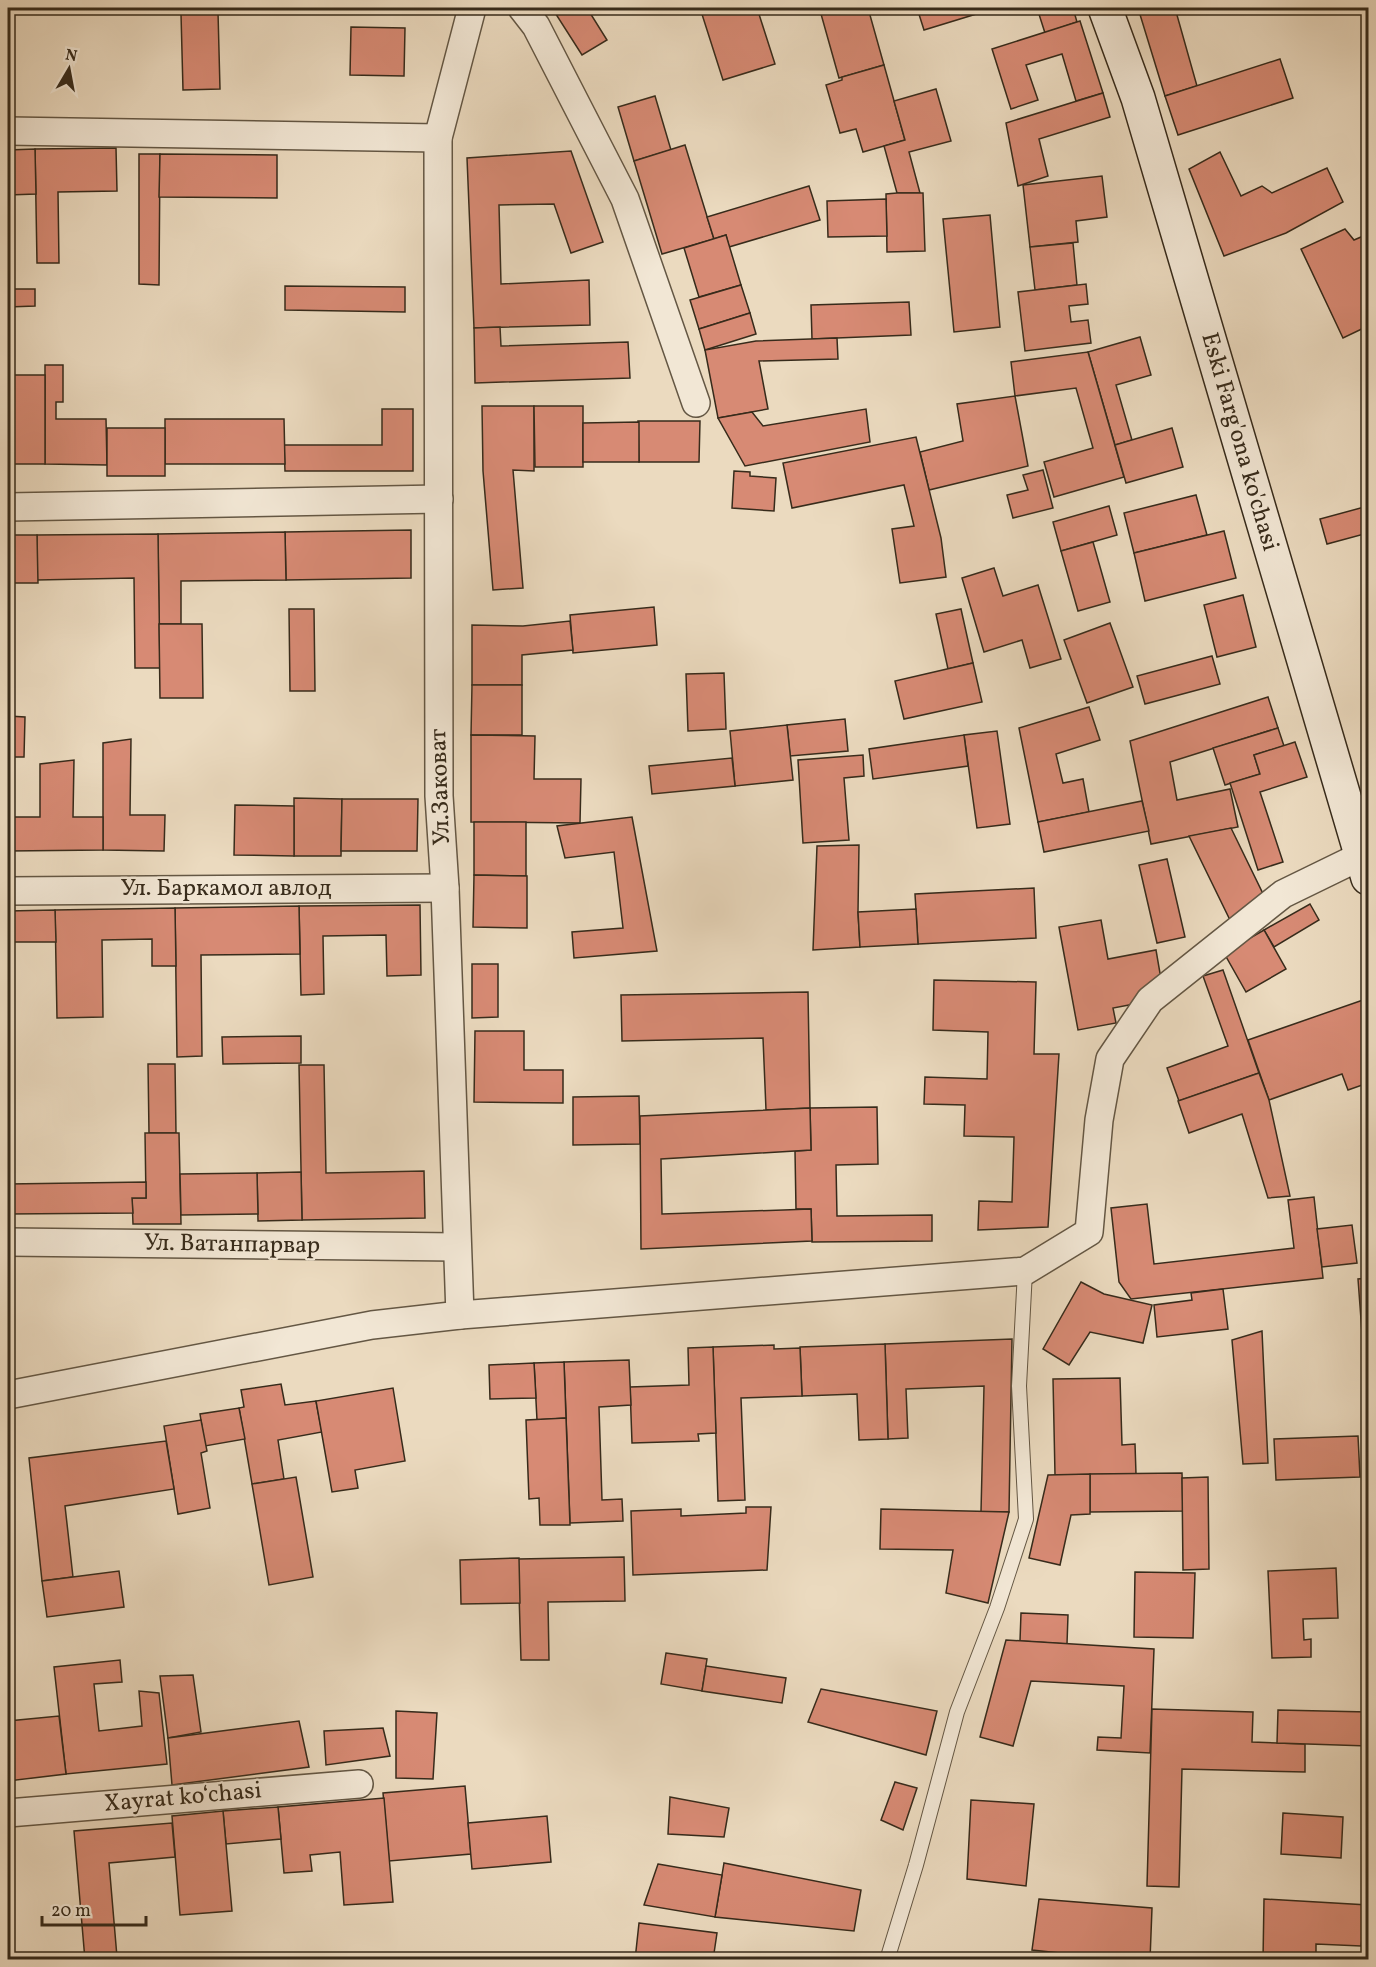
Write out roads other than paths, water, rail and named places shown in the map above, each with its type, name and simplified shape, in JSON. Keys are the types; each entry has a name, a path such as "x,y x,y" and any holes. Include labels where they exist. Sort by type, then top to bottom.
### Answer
{"main road":[{"name":"Eski Farg'ona ko'chasi","path":"1105,8 1138,98 1365,867"}],"street":[{"name":"Ул.Заковат","path":"460,1315 446,888 439,796 438,138 471,8"},
{"path":"522,8 536,26 625,199 696,403"},
{"path":"8,131 438,138"},
{"path":"8,507 439,499"},
{"path":"8,1395 372,1325 460,1315 1025,1271 1089,1232 1099,1120 1110,1059 1149,1000 1283,894 1365,867"},
{"name":"Ул. Баркамол авлод","path":"8,891 446,888"},
{"name":"Ул. Ватанпарвар","path":"8,1242 458,1247"},
{"name":"Xayrat koʻchasi","path":"8,1813 359,1784"}],"lane":[{"path":"887,1959 916,1865 957,1712 997,1608 1026,1519 1018,1386 1025,1271"}]}
